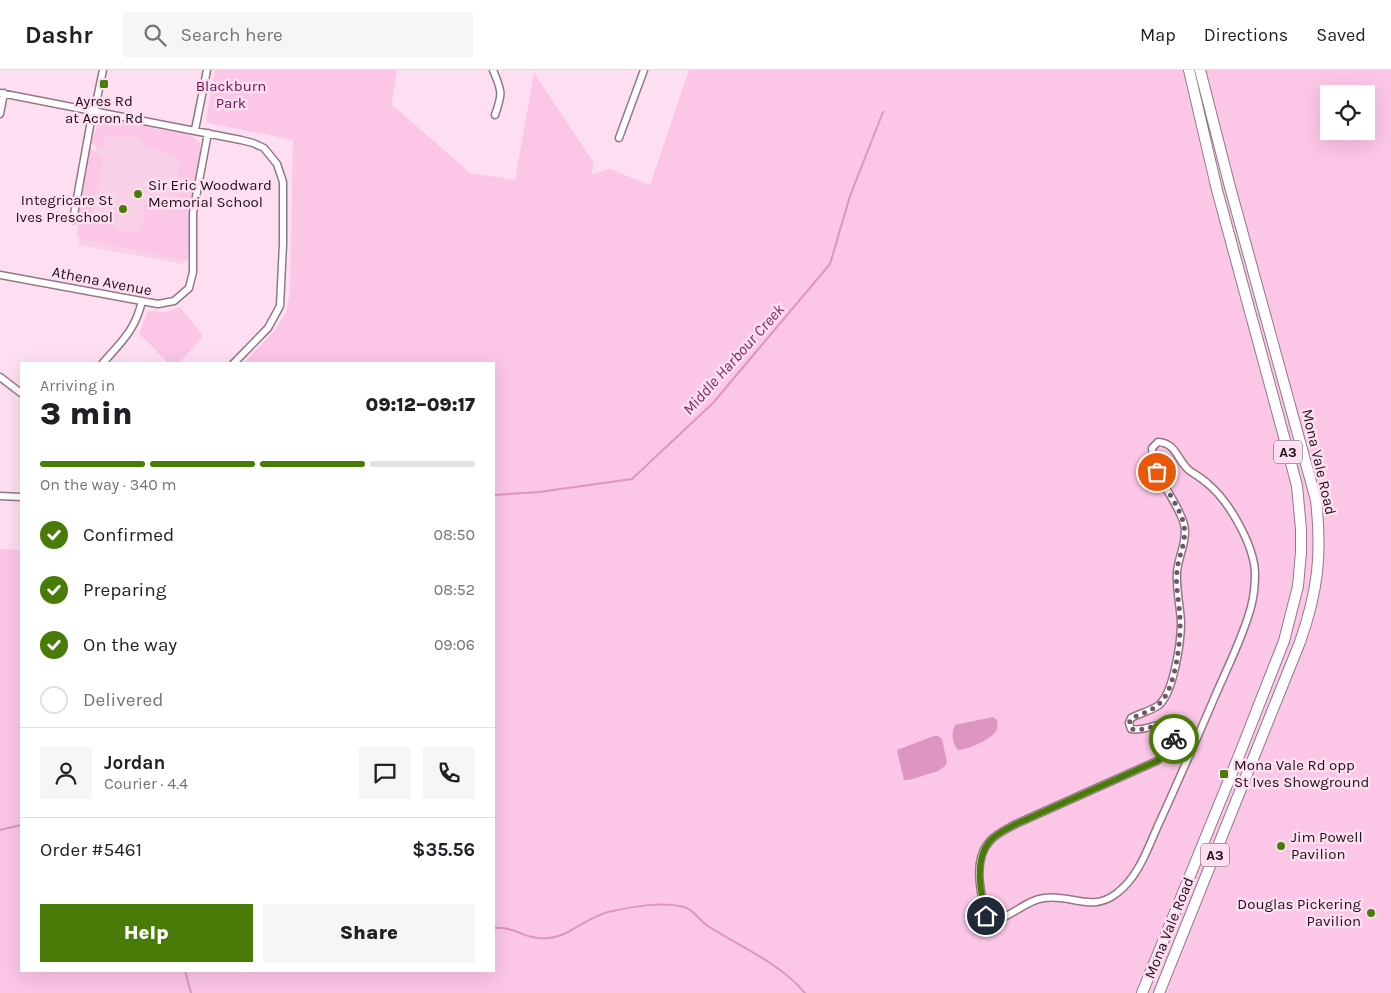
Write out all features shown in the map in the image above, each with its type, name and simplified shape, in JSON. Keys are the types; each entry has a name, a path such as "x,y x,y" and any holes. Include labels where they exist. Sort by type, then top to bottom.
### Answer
{"highway":[{"name":"Mona Vale Road","path":"1142,993 1284,640 1298,586 1301,552 1301,522 1297,486 1217,190 1189,70"},
{"name":"Mona Vale Road","path":"1159,993 1300,642 1313,599 1319,554 1316,500 1230,187 1200,70"}],"street":[{"path":"73,220 103,70"},
{"path":"196,130 207,70"},
{"path":"493,70 502,96 495,115"},
{"path":"619,138 644,70"},
{"path":"0,114 2,93 196,130 253,143 264,148 277,164 283,182 280,306 268,328 235,362"},
{"name":"Athena Avenue","path":"0,274 158,304 174,301 189,288 193,272 193,213 208,133"},
{"path":"104,362 130,333 138,317 142,301"},
{"path":"0,377 20,392"},
{"path":"1158,442 1166,442 1188,469 1210,485 1228,506 1248,545 1255,571 1253,599 1243,630 1190,755 1141,861 1127,884 1118,893 1095,903 1044,898 1032,902 1002,919 993,921 986,916 980,876 981,857 989,841 1016,824 1157,761 1173,743 1176,735 1173,727 1164,724 1136,730 1132,729 1129,723 1132,718 1159,704 1166,695 1173,675 1180,638 1177,571 1184,540 1184,526 1180,514 1160,479 1152,460 1152,448 1158,442"},
{"path":"0,496 20,497"},
{"path":"1173,743 1179,750 1190,755"}],"shaded area":[{"name":"Sir Eric Woodward Memorial School","path":"100,126 197,144 185,210 184,264 78,245"},
{"path":"993,717 997,720 997,727 991,736 974,746 958,750 953,738 955,725"},
{"path":"934,736 942,739 947,762 945,766 938,771 904,780 897,750"}],"green space":[{"name":"Blackburn Park","path":"215,70 397,70 391,104 470,173 515,180 534,73 594,163 591,175 610,169 650,185 689,70 1391,70 1391,993 0,993 0,549 20,550 20,972 495,972 495,362 245,362 276,329 286,312 290,293 293,140 209,123 206,120"},
{"path":"101,114 154,125 154,129 187,133 200,142 200,166 192,204 174,201 180,158 149,147 137,137 107,136 101,147 91,144"},
{"path":"89,148 104,157 86,239 77,237 80,194"},
{"path":"144,204 167,204 191,208 188,261 87,240 90,223 104,224 107,219 117,230 137,232 144,218"},
{"path":"180,307 203,336 180,362 167,362 139,333 149,311 166,312"}],"waterway":[{"name":"Middle Harbour Creek","path":"495,495 539,492 632,479 713,403 830,264 850,196 883,112"},
{"name":"Middle Harbour Creek","path":"0,830 20,825"},
{"path":"495,928 509,929 534,937 557,937 600,914 636,907 675,905 690,910 708,926 772,964 795,982 805,993"},
{"path":"185,972 191,993"}],"way so far":[{"path":"1157,472 1180,514 1184,526 1184,540 1177,571 1180,638 1173,675 1166,695 1159,704 1132,718 1129,723 1132,729 1136,730 1164,724 1173,727 1176,735 1174,739"}],"place":[{"name":"Ayres Rd at Acron Rd","path":"104,84"},
{"name":"Sir Eric Woodward Memorial School","path":"138,194"},
{"name":"Integricare St Ives Preschool","path":"123,209"},
{"name":"Mona Vale Rd opp St Ives Showground","path":"1224,774"},
{"name":"Jim Powell Pavilion","path":"1281,846"},
{"name":"Douglas Pickering Pavilion","path":"1371,913"}],"route":[{"path":"986,916 980,876 981,857 989,841 1016,824 1157,761 1167,751 1174,739"}]}
